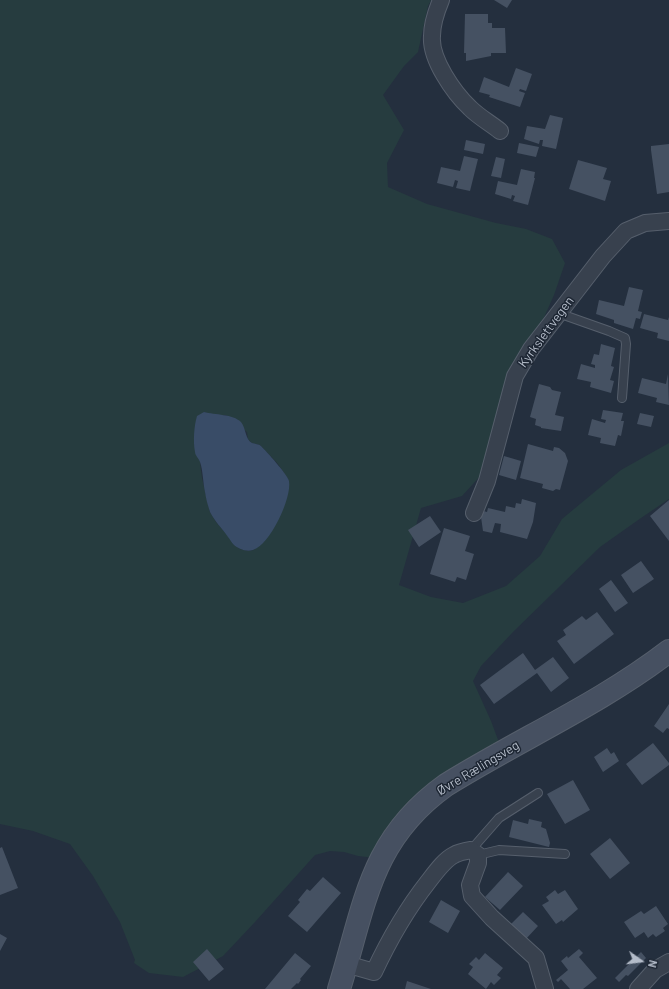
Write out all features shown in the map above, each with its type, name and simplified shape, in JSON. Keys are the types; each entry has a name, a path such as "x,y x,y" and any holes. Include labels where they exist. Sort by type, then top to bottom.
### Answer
{"main road":[{"name":"Øvre Rælingsveg","path":"339,989 364,902 375,870 386,849 408,817 434,793 446,785 603,696 639,673 669,650"}],"street":[{"path":"441,0 435,14 432,37 433,52 453,88 470,108 500,131"},
{"name":"Kyrkslettvegen","path":"474,513 487,481 515,376 531,349 603,256 626,231 645,223 669,221"},
{"path":"346,964 374,972 391,936 413,901 436,871 453,855 463,851 475,853 478,863 470,884 472,896 492,918 536,958 545,989"},
{"path":"638,989 655,970 669,962"}],"lane":[{"path":"558,313 625,338 626,344 622,398"},
{"path":"475,853 499,818 538,793"},
{"path":"475,853 499,850 565,854"}],"green space":[{"path":"0,0 431,0 428,6 418,52 404,66 383,95 404,130 387,163 388,187 427,204 496,223 526,229 552,239 565,263 554,295 521,369 483,473 462,496 421,508 399,585 431,597 463,603 506,586 540,556 562,519 621,470 669,443 669,499 600,547 513,632 481,666 473,681 491,721 504,756 472,767 375,858 330,851 315,855 223,956 183,977 149,973 134,963 135,960 120,922 93,876 70,844 33,831 0,824","holes":["204,412 214,415 226,415 247,432 248,439 252,443 260,445 278,464 288,479 270,534 254,550 248,551 240,549 233,544 210,512 200,463"]}],"water":[{"path":"204,412 238,419 244,427 250,441 261,446 288,478 289,489 287,498 278,520 266,540 253,550 250,551 240,549 235,546 210,512 201,465 195,453 194,443 197,416"}],"building":[{"path":"494,0 512,0 507,8"},
{"path":"465,14 488,14 488,23 492,23 492,28 505,28 506,53 491,53 491,56 466,61 466,53 464,53"},
{"path":"516,68 532,74 526,91 520,89 519,91 525,93 520,107 489,97 490,95 479,92 484,77 509,87"},
{"path":"550,115 563,118 556,149 542,146 543,140 540,140 539,144 524,139 527,126 545,129"},
{"path":"466,140 485,144 483,154 464,150"},
{"path":"519,143 539,147 536,157 517,153"},
{"path":"669,144 669,192 657,194 651,146"},
{"path":"464,156 478,159 470,191 456,188 458,181 455,180 453,187 437,183 441,167 460,171"},
{"path":"496,157 505,159 501,178 491,176"},
{"path":"578,160 607,168 603,179 611,181 605,201 569,189"},
{"path":"521,169 535,172 535,178 528,205 513,201 515,196 512,195 511,199 495,194 498,181 517,185"},
{"path":"629,287 643,290 638,311 642,312 640,319 636,318 633,329 614,323 614,320 596,314 599,300 624,306"},
{"path":"644,314 668,320 669,317 669,341 657,338 658,333 640,328"},
{"path":"601,344 615,348 611,366 614,367 610,380 614,381 611,393 590,387 591,382 577,379 581,364 595,368 595,365 591,364 594,354 599,355"},
{"path":"668,374 669,405 656,402 657,398 638,393 642,378 666,384"},
{"path":"539,384 561,392 555,415 564,417 561,431 541,428 535,425 536,419 530,417"},
{"path":"603,410 623,413 621,421 624,421 621,436 618,435 615,446 600,443 601,438 588,435 592,419 605,423 606,420 601,419"},
{"path":"640,413 654,416 651,427 637,424"},
{"path":"528,444 553,451 554,447 559,448 565,453 568,461 560,490 556,489 553,491 542,488 543,484 520,478"},
{"path":"504,456 521,461 516,480 499,475"},
{"path":"522,499 536,503 533,522 527,539 500,532 501,524 495,523 492,533 483,531 480,510 487,512 488,508 505,512 506,506 515,508 516,503 521,504"},
{"path":"669,500 669,541 650,516"},
{"path":"430,516 441,532 419,547 408,530"},
{"path":"444,528 470,536 465,551 474,554 466,580 457,577 455,582 430,574"},
{"path":"641,561 654,579 633,593 621,575"},
{"path":"611,580 628,603 615,612 599,589"},
{"path":"597,612 614,634 574,664 557,641 566,635 563,630 582,616 586,620"},
{"path":"523,653 535,670 553,657 569,678 551,692 537,673 494,704 480,685"},
{"path":"669,704 669,729 667,728 663,733 654,726"},
{"path":"653,743 669,765 642,785 626,764"},
{"path":"607,748 611,754 614,752 619,761 603,772 594,757"},
{"path":"573,780 590,810 565,824 547,794"},
{"path":"529,819 542,822 541,827 546,829 550,843 549,847 509,837 513,820 528,824"},
{"path":"610,838 630,863 610,879 590,854"},
{"path":"2,847 18,888 0,895 0,848"},
{"path":"508,872 523,886 500,910 485,897"},
{"path":"323,877 341,893 307,932 288,916 300,902 298,900 307,889 310,891"},
{"path":"555,890 558,894 565,890 578,909 563,922 562,920 556,924 542,905 549,901 546,897"},
{"path":"441,900 460,911 448,933 429,922"},
{"path":"656,906 668,924 663,928 665,931 656,937 653,934 648,938 644,932 635,938 624,922 641,911 644,914"},
{"path":"523,912 538,926 525,940 510,925"},
{"path":"0,934 7,938 0,951"},
{"path":"207,949 224,969 209,981 193,962"},
{"path":"579,949 583,953 579,957 597,978 583,989 570,989 561,979 558,982 556,980 568,970 561,961 567,956 568,958"},
{"path":"641,952 646,958 628,976 626,975 619,982 615,978"},
{"path":"295,953 311,966 300,979 301,980 298,984 297,983 291,989 265,989"},
{"path":"485,953 503,968 497,975 501,978 494,985 491,982 486,989 468,974 473,967 469,964 476,957 479,960"},
{"path":"407,981 431,989 405,989"}]}
